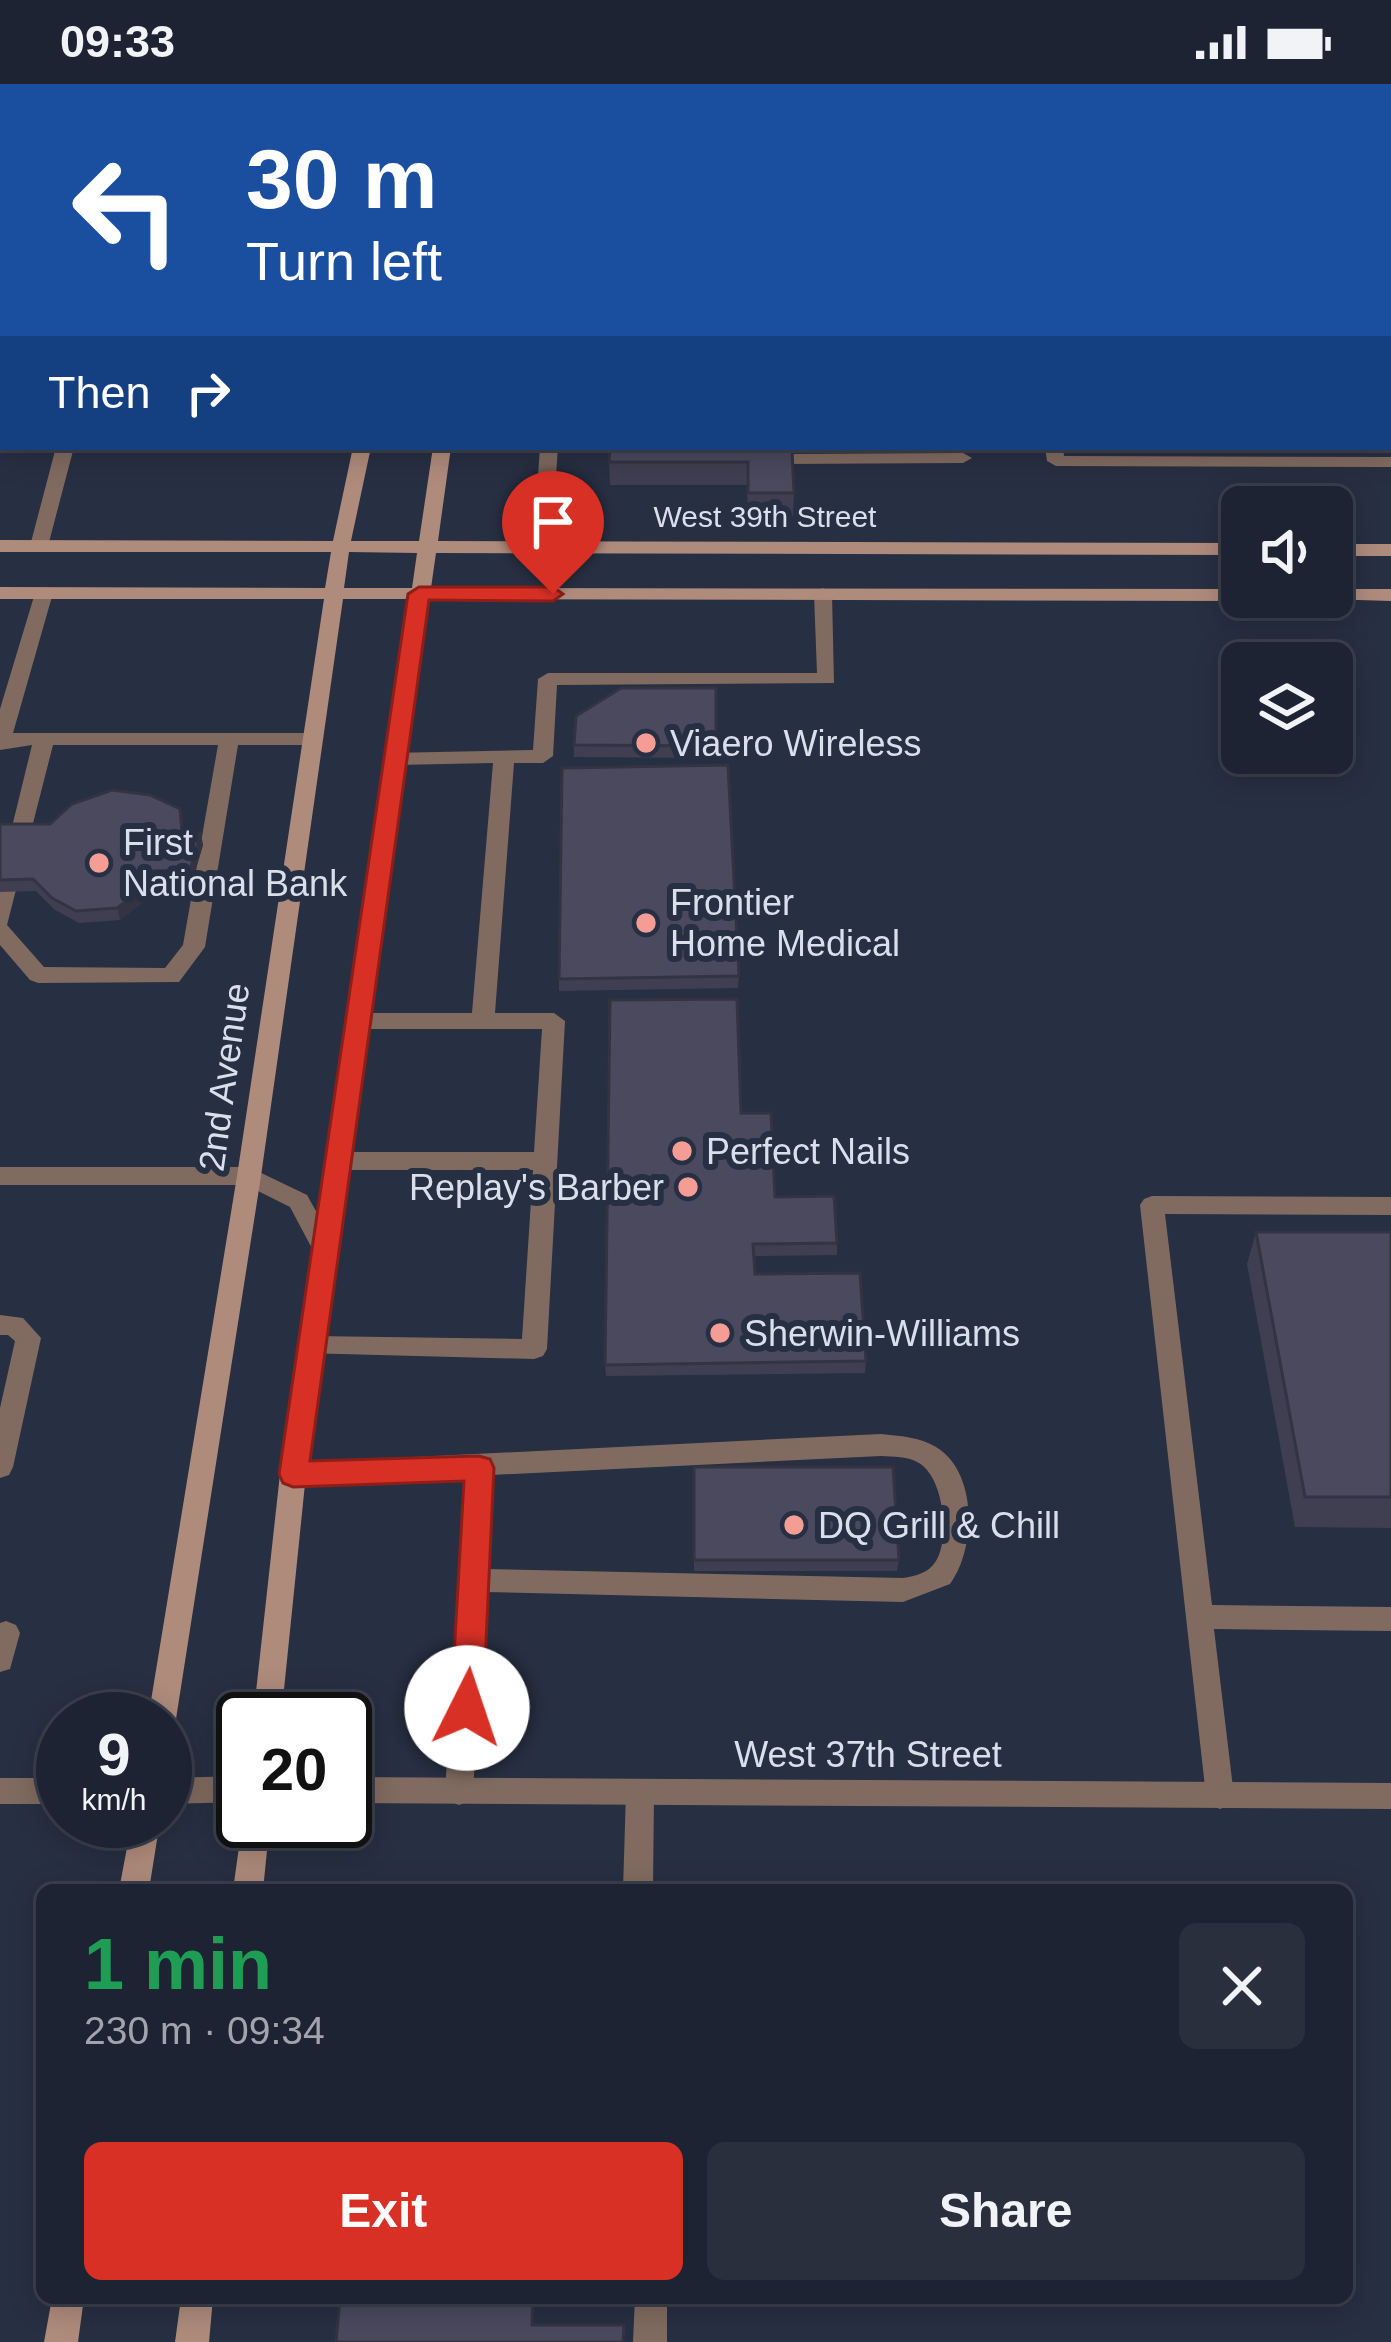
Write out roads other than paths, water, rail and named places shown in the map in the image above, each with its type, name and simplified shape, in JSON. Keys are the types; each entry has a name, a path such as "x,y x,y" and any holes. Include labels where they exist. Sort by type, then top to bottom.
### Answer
{"main road":[{"name":"2nd Avenue","path":"166,1692 249,1176 341,545 361,450"},
{"path":"270,1692 293,1474 442,450"},
{"name":"West 39th Street","path":"0,546 1221,549"},
{"path":"1353,550 1391,550"},
{"path":"0,593 1221,595"},
{"path":"1353,595 1391,595"},
{"path":"135,1884 141,1848"},
{"path":"249,1884 253,1848"},
{"path":"61,2342 67,2304"},
{"path":"192,2342 196,2304"}],"street":[{"path":"39,546 63,450"},
{"path":"546,490 549,450"},
{"path":"776,450 782,459 963,458"},
{"path":"1054,450 1056,461 1391,462"},
{"path":"44,593 9,676 0,741 312,739"},
{"path":"396,758 543,756 548,679 827,679 823,594"},
{"path":"0,920 44,739"},
{"path":"0,931 38,975 171,976 194,947 229,739"},
{"path":"483,1022 504,756"},
{"path":"311,1346 534,1349 554,1022 358,1022"},
{"path":"337,1161 545,1161"},
{"path":"0,1176 249,1176 299,1201 325,1249"},
{"path":"1220,1796 1152,1205 1391,1206"},
{"path":"0,1325 14,1325 28,1338 0,1467"},
{"path":"293,1474 881,1444 930,1455 943,1468 956,1547 941,1576 902,1590 474,1580"},
{"path":"460,1792 479,1468"},
{"path":"1200,1617 1391,1619"},
{"name":"West 37th Street","path":"372,1790 1391,1796"},
{"path":"0,1791 36,1791"},
{"path":"638,1884 640,1792"},
{"path":"650,2342 651,2304"}],"place":[{"name":"Viaero Wireless","path":"646,743"},
{"name":"First National Bank","path":"99,863"},
{"name":"Frontier Home Medical","path":"646,923"},
{"name":"Perfect Nails","path":"682,1151"},
{"name":"Replay's Barber","path":"688,1187"},
{"name":"Sherwin-Williams","path":"720,1333"},
{"name":"DQ Grill & Chill","path":"794,1525"}]}
